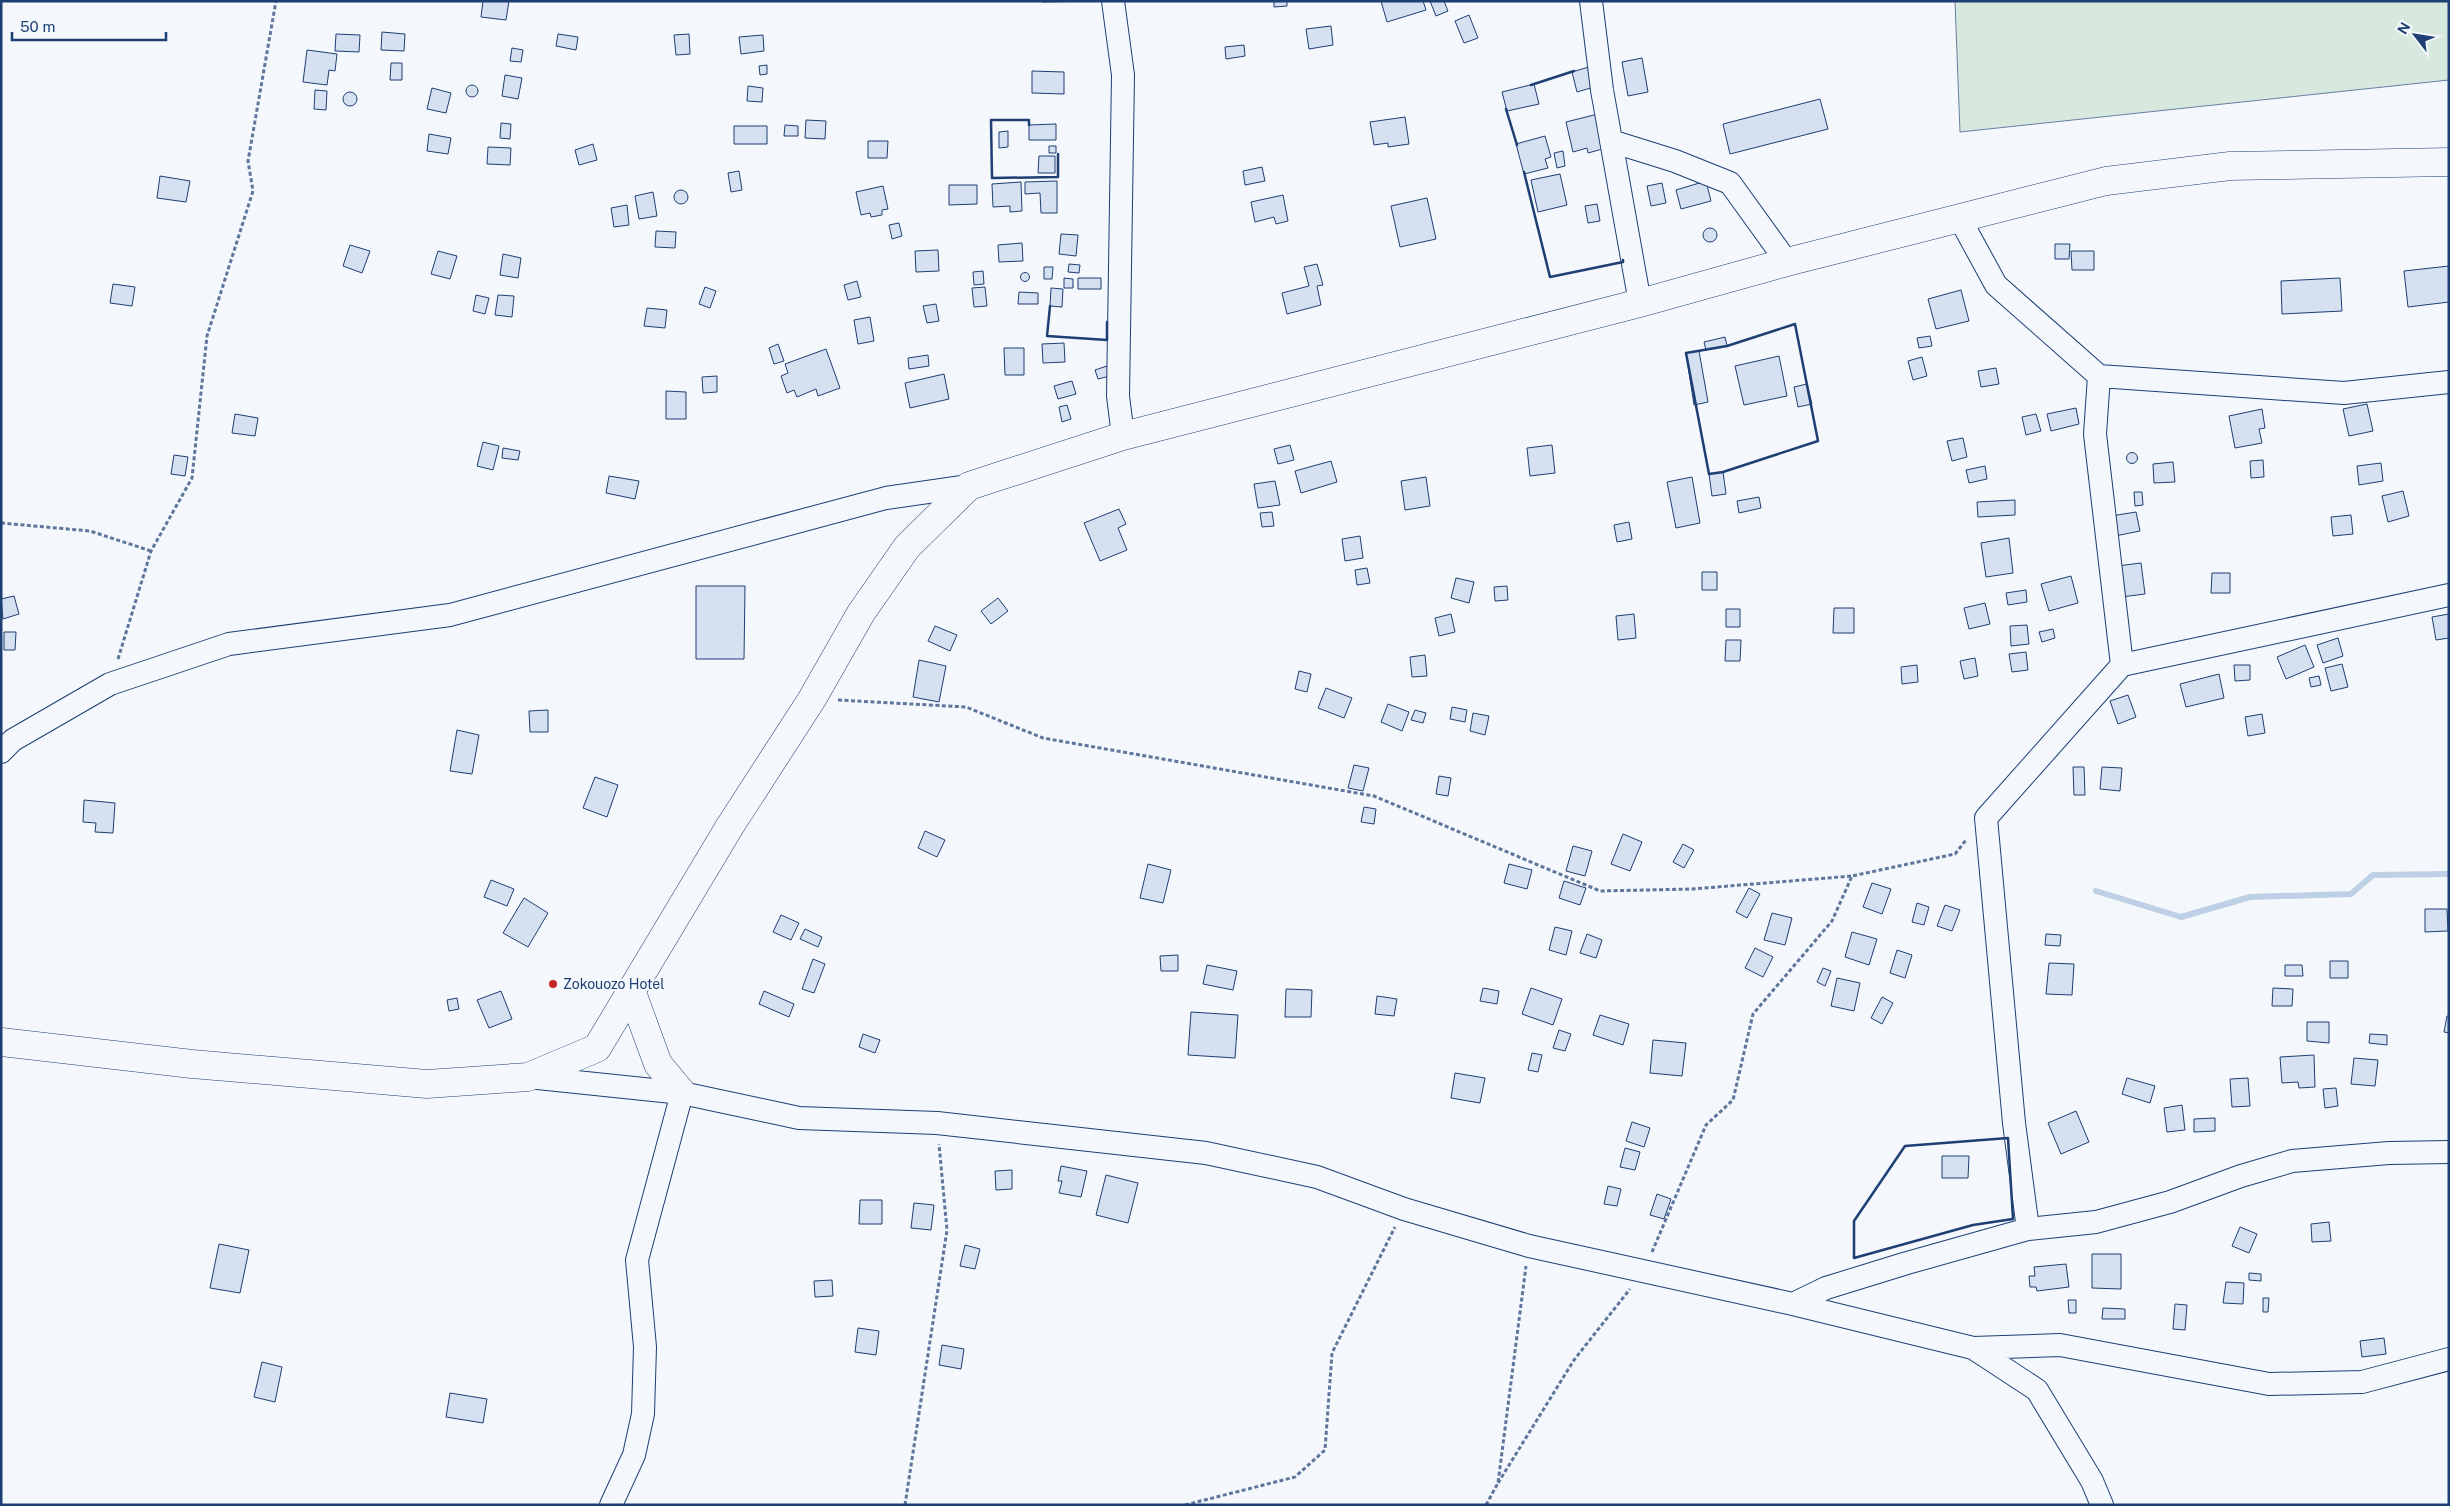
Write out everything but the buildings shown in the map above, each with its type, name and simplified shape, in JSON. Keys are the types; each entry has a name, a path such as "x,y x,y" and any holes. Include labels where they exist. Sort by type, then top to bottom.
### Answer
{"main road":[{"path":"1,1042 192,1064 427,1084 528,1077 597,1048 730,826 812,699 861,613 907,547 969,486 1123,436 1640,303 1787,262 2106,181 2230,166 2449,162"},
{"path":"631,990 658,1064 682,1093"}],"street":[{"path":"1113,1 1123,74 1118,396 1123,436"},
{"path":"1591,1 1611,141 1640,303"},
{"path":"1611,141 1675,161 1730,183 1787,262"},
{"path":"1960,219 1996,285 2099,376 2344,393 2449,382"},
{"path":"2099,376 2095,434 2122,665"},
{"path":"5,744 110,684 229,644 450,616 886,498 969,486"},
{"path":"2028,1229 2014,1123 1986,818 2122,665 2449,595"},
{"path":"528,1077 682,1093 799,1118 937,1123 1206,1153 1317,1177 1404,1209 1528,1246 1793,1304 1973,1348 2060,1345 2269,1384 2362,1382 2449,1359"},
{"path":"611,1505 634,1455 643,1414 645,1347 637,1260 682,1093"},
{"path":"1793,1304 1826,1288 2028,1229 2105,1220 2170,1202 2241,1176 2292,1162 2389,1153 2449,1152"},
{"path":"1973,1348 2037,1390 2092,1482 2102,1505"}],"path":[{"path":"110,684 151,551 192,478 207,336 253,191 248,161 276,1"},
{"path":"1,523 90,531 151,551"},
{"path":"812,699 966,707 1043,738 1374,796 1600,891 1692,889 1852,876 1955,854 1986,818"},
{"path":"1486,1505 1574,1360 1644,1271 1706,1125 1733,1100 1753,1014 1832,921 1852,876"},
{"path":"905,1505 947,1230 937,1123"},
{"path":"1185,1505 1295,1477 1325,1450 1332,1353 1404,1209"},
{"path":"1498,1483 1528,1246"}],"shaded area":[{"path":"1955,1 2449,1 2449,80 1960,132"}],"waterway":[{"path":"2096,891 2181,917 2250,897 2351,894 2373,875 2449,874"}],"wall":[{"path":"1531,85 1574,71"},
{"path":"1506,109 1517,145"},
{"path":"1029,125 1029,120 991,120 992,178 1058,177 1058,154"},
{"path":"1524,172 1550,277 1623,262 1623,260"},
{"path":"1050,306 1047,336 1107,340 1107,322"},
{"path":"1795,324 1818,441 1723,472 1709,474 1686,353 1727,346 1795,324"},
{"path":"2008,1138 2013,1219 1973,1225 1854,1258 1854,1221 1905,1146 2008,1138"}],"place":[{"name":"Zokouozo Hotel","path":"553,984"}]}
